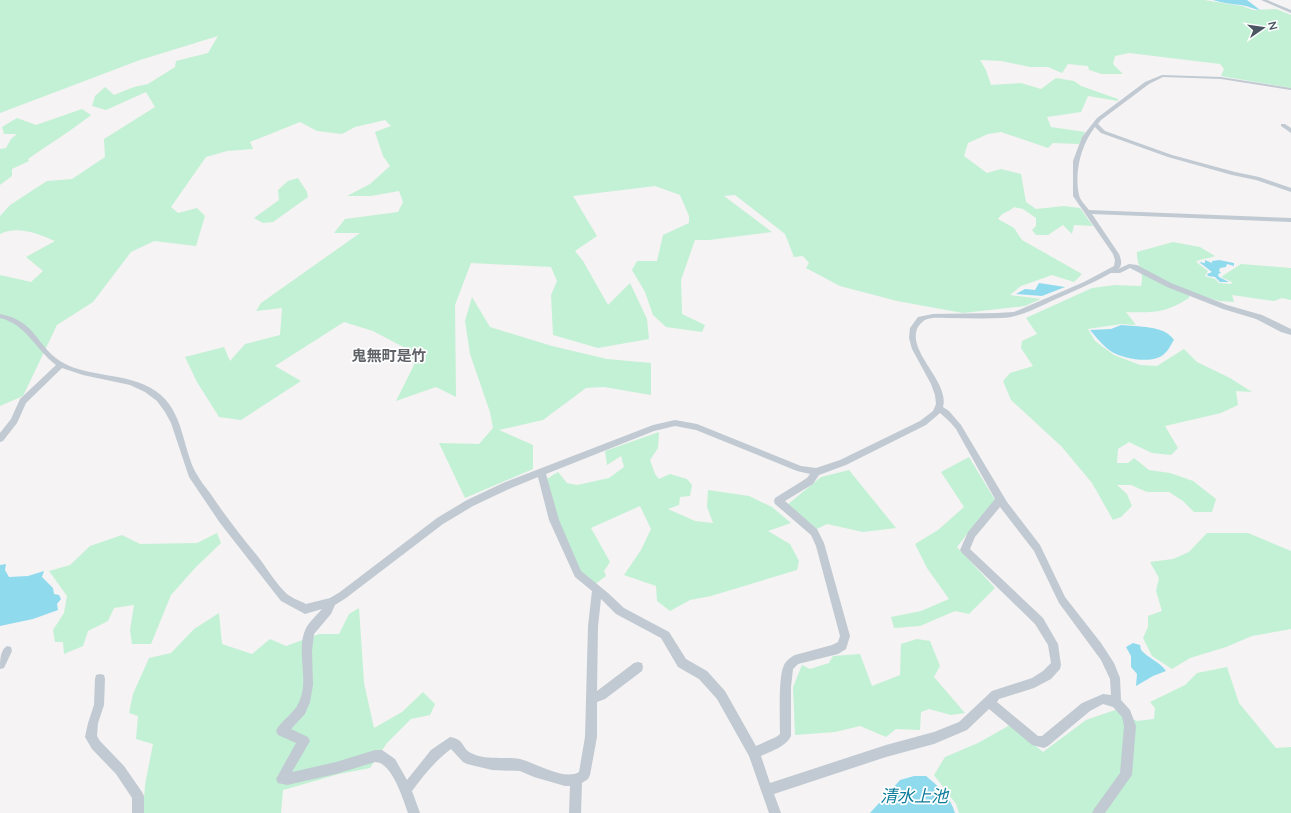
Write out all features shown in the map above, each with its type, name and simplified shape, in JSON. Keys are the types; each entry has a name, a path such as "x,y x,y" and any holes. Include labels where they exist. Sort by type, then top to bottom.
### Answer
{"street":[{"path":"1262,0 1291,12"},
{"path":"0,316 12,319 21,324 51,358 61,365 137,384 154,392 168,408 192,474 223,520 284,598 291,603 305,608 332,602 360,583 440,521 470,503 540,473 653,428 674,423 712,431 800,469 816,472 843,463 922,423 934,416 939,409 941,402 937,389 914,345 912,335 915,325 922,318 933,316 988,316 1015,314 1117,267 1118,260 1116,254 1076,196 1076,161 1085,137 1095,124 1147,83 1162,76 1221,78 1291,89"},
{"path":"1095,124 1103,132 1170,156 1234,174 1257,178 1291,190"},
{"path":"1283,125 1291,131"},
{"path":"1087,212 1291,220"},
{"path":"1110,271 1116,273 1123,271 1129,266 1135,267 1168,285 1226,307 1259,317 1291,332"},
{"path":"0,439 14,421 23,401 61,365"},
{"path":"939,409 944,411 966,438 975,458 1000,500 1017,524 1037,547 1062,599 1083,627 1116,679 1116,702"},
{"path":"754,753 780,742 785,736 788,667 796,660 834,650 842,645 845,636 821,546 814,532 778,501 810,481 816,472"},
{"path":"540,473 554,520 578,574 620,611 665,635 682,663 703,675 722,695 754,753 775,813"},
{"path":"767,790 886,751 934,738 963,726 996,695 1034,683 1047,675 1056,665 1053,644 1039,621 965,550 971,535 1000,500"},
{"path":"406,790 435,754 450,743 456,744 467,758 492,764 520,765 534,771 565,780 576,780 584,775 591,737 593,626 597,590"},
{"path":"332,602 330,608 309,633 307,692 304,703 298,714 282,731 304,741 282,779 336,768 375,756 382,756 391,763 406,790 414,813"},
{"path":"0,664 7,651"},
{"path":"591,698 601,696 638,667"},
{"path":"100,679 99,705 93,723 91,737 96,745 120,770 138,796 138,813"},
{"path":"989,702 1036,741 1044,742 1086,707 1104,699 1116,702 1126,714 1130,726 1126,774 1098,813"},
{"path":"575,813 576,780"}],"green space":[{"path":"0,0 1204,0 1242,6 1253,10 1276,9 1291,15 1291,88 1221,76 1224,69 1220,64 1129,53 1115,56 1113,64 1123,74 1102,74 1089,70 1088,66 1068,64 1062,73 1048,67 1030,67 1001,61 980,60 986,70 991,85 1021,83 1041,89 1056,78 1074,81 1081,86 1118,99 1118,101 1088,96 1081,112 1047,117 1051,127 1085,132 1079,144 1053,143 1048,148 1001,132 988,134 968,143 964,156 987,173 1001,169 1021,174 1026,202 1036,209 1064,206 1080,208 1093,226 1074,225 1072,234 1063,225 1048,235 1036,235 1032,230 1036,226 1036,218 1023,209 1014,207 1000,216 998,219 1014,228 1022,240 1082,274 1074,282 1052,275 1021,286 1010,295 1041,299 1025,306 963,313 897,301 840,286 806,268 809,263 803,256 794,257 785,234 735,195 724,196 772,232 709,240 695,240 681,280 682,314 705,325 702,332 666,327 653,315 645,292 632,270 637,261 657,261 663,235 689,223 689,216 680,195 655,186 573,196 597,236 575,251 583,261 608,305 630,283 647,319 649,339 598,348 553,335 551,295 557,281 551,267 471,263 455,305 456,397 436,387 396,401 414,365 407,349 373,331 344,322 275,366 301,381 241,420 219,417 197,382 185,357 224,347 230,361 245,344 280,335 282,308 256,311 261,303 360,233 334,233 345,219 398,212 403,202 399,191 371,196 347,196 370,184 390,166 383,156 375,132 391,126 385,120 355,127 342,134 317,131 300,122 250,142 253,149 227,151 206,157 171,207 178,213 197,208 205,216 196,246 154,241 131,252 93,302 57,325 23,396 0,406 0,275 31,282 43,271 26,257 55,241 35,233 21,230 7,231 0,234 0,216 10,205 47,181 72,179 105,157 104,139 155,107 146,92 106,110 92,106 95,96 105,87 114,95 134,87 148,84 175,67 176,61 208,53 218,36 140,60 0,113"},
{"path":"82,109 91,115 76,127 28,159 29,161 12,169 12,176 0,185 0,149 6,148 11,139 17,134 4,134 2,127 17,118 36,125"},
{"path":"298,178 307,192 308,197 273,222 263,223 254,218 279,200 278,190 288,181"},
{"path":"1173,242 1200,247 1215,256 1196,262 1208,271 1205,276 1215,279 1219,283 1231,284 1232,282 1221,277 1241,264 1291,268 1291,300 1282,298 1274,301 1232,295 1234,302 1219,301 1190,292 1189,298 1173,307 1151,312 1126,312 1136,325 1121,324 1088,329 1095,341 1114,355 1140,365 1157,366 1184,349 1197,362 1230,378 1252,392 1236,391 1238,405 1221,413 1165,426 1178,448 1171,455 1152,453 1129,442 1118,449 1117,463 1128,463 1134,458 1149,470 1170,473 1193,481 1216,499 1212,512 1194,512 1183,501 1169,492 1147,492 1131,485 1117,485 1127,494 1132,506 1121,517 1113,520 1092,483 1062,447 1011,400 1003,381 1010,373 1033,366 1021,348 1022,341 1037,334 1026,318 1092,288 1115,285 1141,286 1142,277 1137,252"},
{"path":"472,297 490,327 552,346 607,359 651,363 651,395 604,387 586,388 543,420 499,430 533,445 533,469 465,498 439,443 479,444 493,428 490,412 470,354 465,321"},
{"path":"659,432 658,448 650,460 655,474 659,479 670,474 687,479 692,485 690,496 680,497 679,505 668,509 695,521 713,523 707,507 708,490 749,496 772,507 791,523 768,531 790,544 799,561 797,570 711,596 690,600 670,611 657,601 656,586 624,575 641,550 651,529 640,506 591,528 610,562 604,571 606,576 594,585 580,572 557,519 545,480 558,472 567,483 577,485 609,478 624,467 621,456 607,465 605,451"},
{"path":"969,457 995,500 957,547 995,588 969,614 955,611 920,626 894,628 891,617 921,611 949,599 927,568 915,544 938,530 964,507 941,472"},
{"path":"849,470 896,528 863,532 827,524 817,529 787,505 821,477"},
{"path":"217,533 221,543 195,568 171,595 151,644 132,644 130,630 134,605 114,608 108,621 88,631 83,646 64,654 63,642 55,642 53,630 64,613 67,596 49,571 70,565 90,546 122,535 140,544 197,543"},
{"path":"1207,533 1248,533 1291,551 1291,629 1252,636 1226,647 1190,658 1172,669 1152,656 1143,638 1148,627 1148,616 1162,611 1156,591 1159,578 1150,562 1173,559 1189,552"},
{"path":"359,608 364,683 374,728 402,712 423,692 435,704 430,715 411,719 387,743 370,768 339,774 283,790 281,813 143,813 145,785 153,744 136,739 138,716 129,713 133,694 149,658 171,653 194,629 219,613 222,644 252,654 270,639 286,646 319,634 339,634 349,614"},
{"path":"917,639 930,641 940,666 934,677 965,713 951,715 929,709 921,712 920,730 896,729 886,737 860,726 835,732 795,735 793,687 802,665 810,669 829,663 833,656 860,654 872,686 900,675 901,644"},
{"path":"1227,667 1239,703 1276,748 1291,747 1291,813 959,813 956,804 934,775 945,757 978,743 1010,725 1043,752 1086,720 1115,710 1137,721 1154,719 1155,708 1150,702 1185,685 1197,673"}],"water":[{"path":"1213,0 1247,0 1260,10 1244,5"},
{"path":"1205,260 1212,263 1212,261 1219,260 1234,263 1234,266 1227,264 1226,267 1220,268 1219,271 1221,273 1218,274 1219,277 1229,282 1220,282 1215,277 1208,276 1207,274 1212,272 1199,262 1205,263"},
{"path":"1039,283 1065,287 1042,296 1016,294 1025,289 1035,290"},
{"path":"1121,325 1157,329 1170,335 1174,340 1168,350 1160,357 1139,360 1117,355 1112,352 1103,345 1090,330 1111,329"},
{"path":"6,564 5,570 9,577 28,576 44,571 42,577 53,588 54,594 59,595 61,599 57,604 58,610 33,619 0,626 0,565"},
{"path":"1133,643 1140,645 1141,650 1161,665 1166,671 1153,676 1136,686 1137,674 1131,667 1131,656 1126,647"},
{"name":"清水上池","path":"914,776 926,776 944,792 955,813 870,813 900,780"}],"district":[{"name":"鬼無町是竹","path":"389,355"}]}
